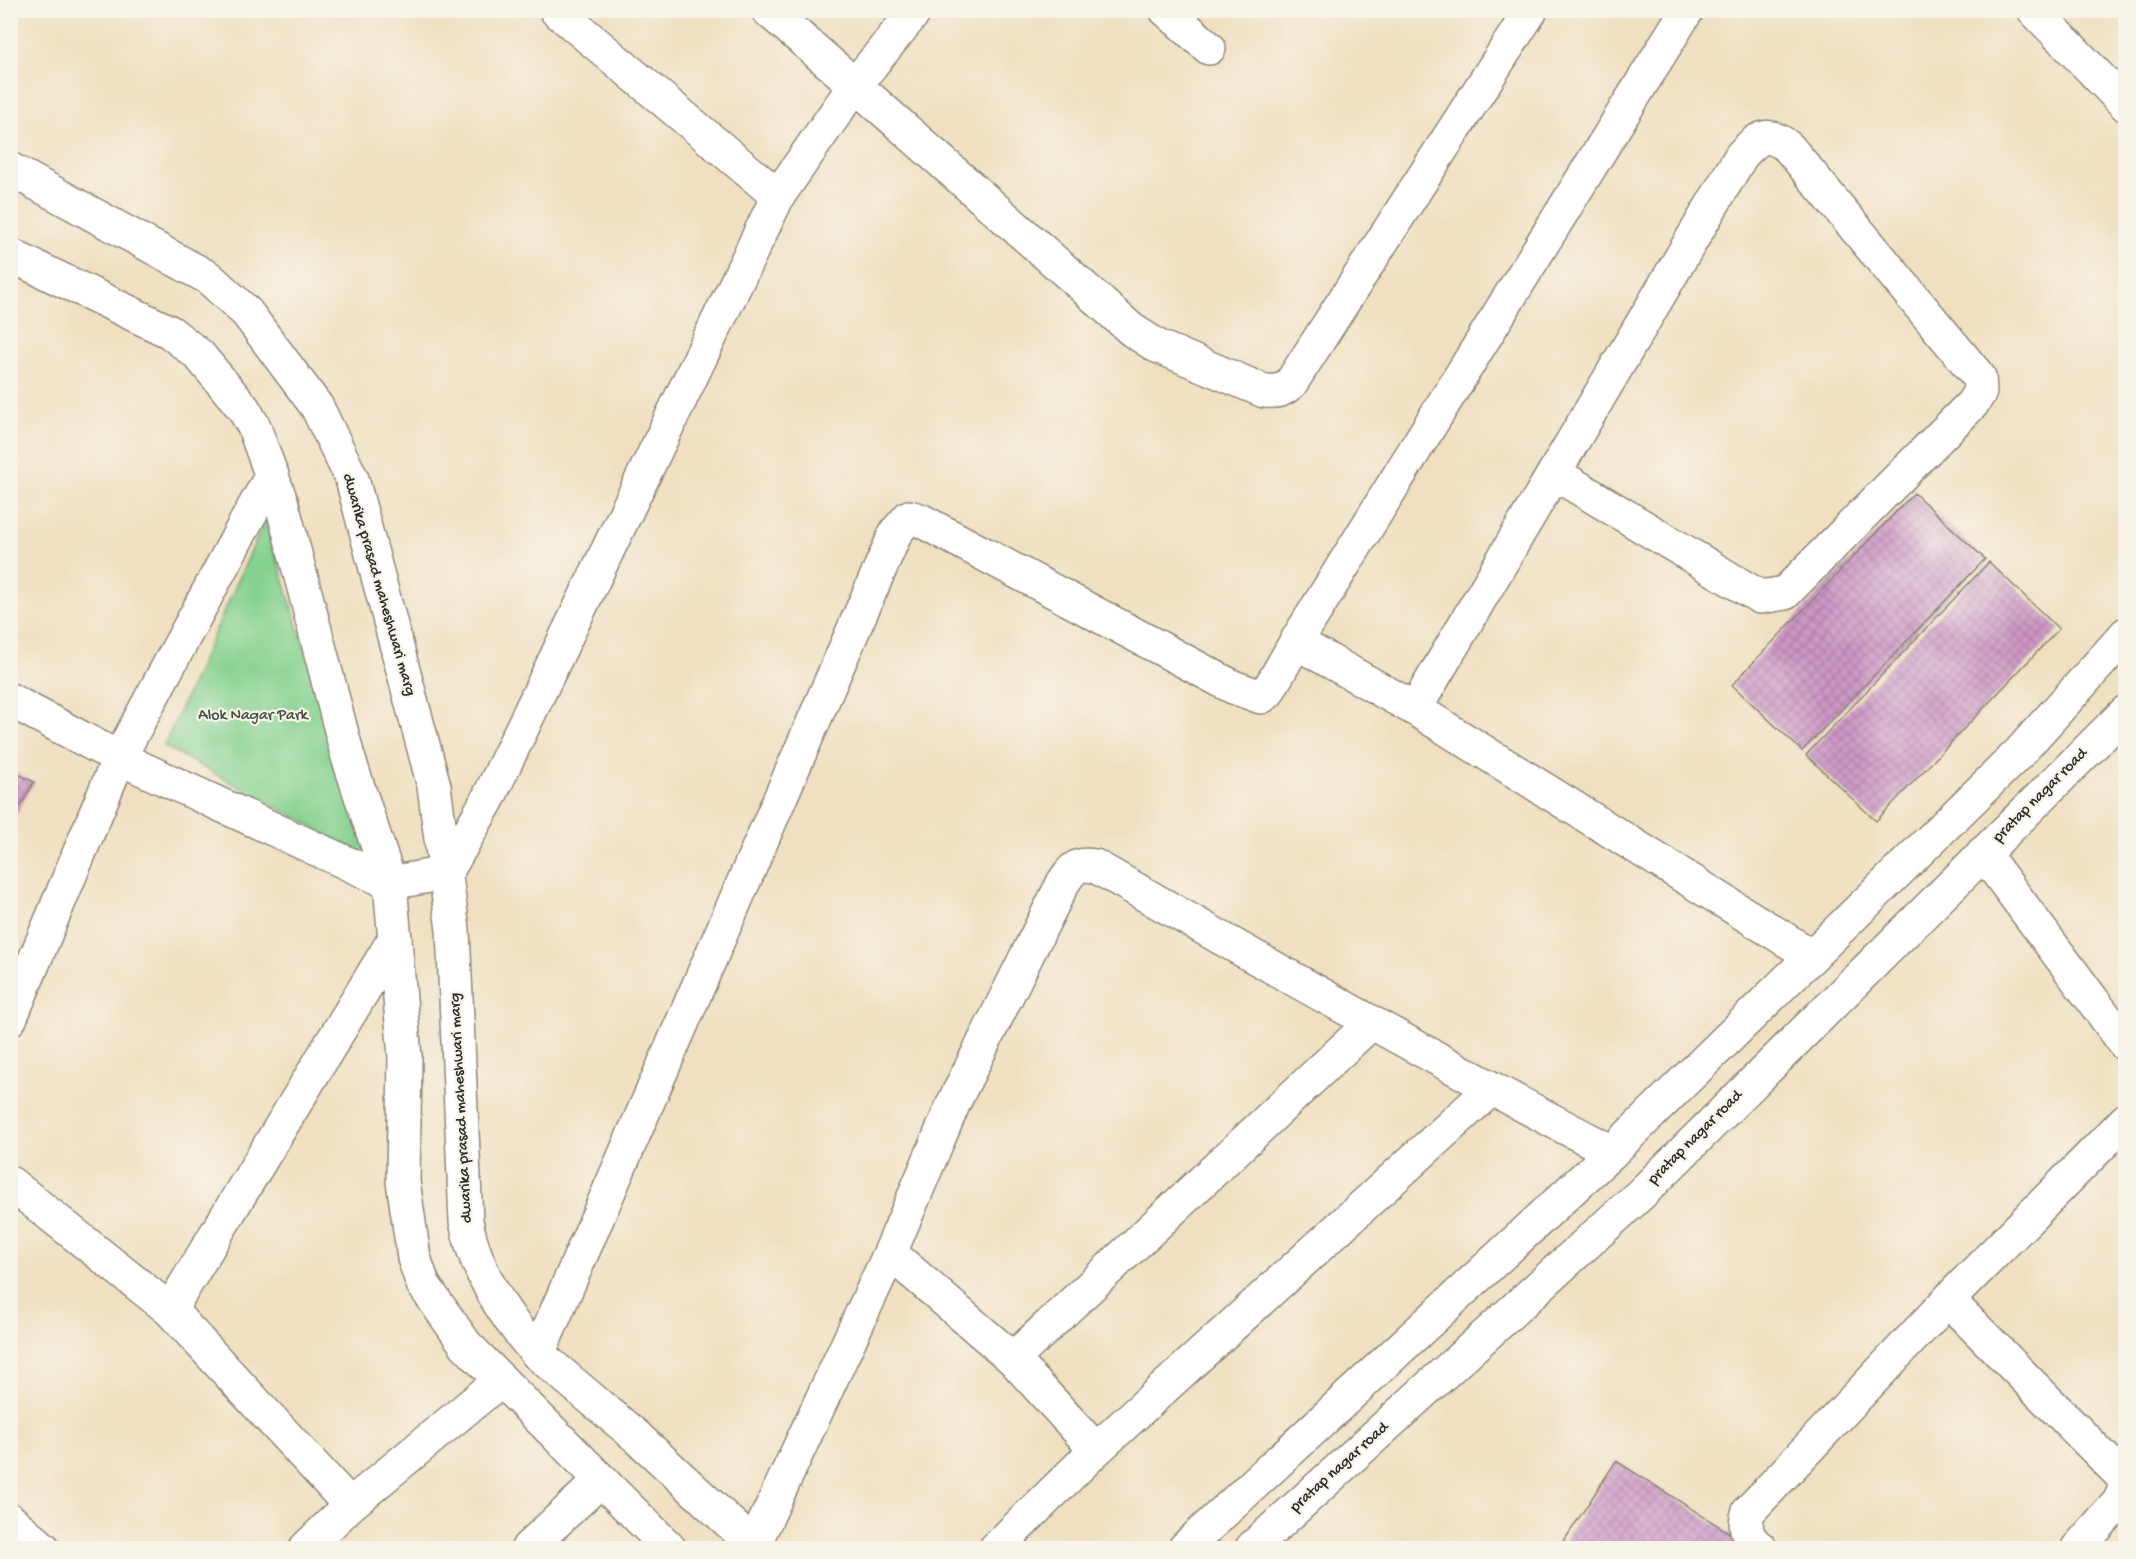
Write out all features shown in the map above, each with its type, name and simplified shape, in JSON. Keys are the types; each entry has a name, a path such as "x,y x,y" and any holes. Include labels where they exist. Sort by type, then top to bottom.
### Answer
{"street":[{"path":"556,10 778,196"},
{"path":"768,10 1132,330 1156,346 1264,392 1283,390 1291,382 1531,10"},
{"path":"10,700 119,759 390,883 446,873 488,800 778,196 855,85 916,10"},
{"path":"1166,10 1209,48"},
{"path":"538,1354 881,564 901,523 909,517 920,520 1233,687 1261,697 1267,693 1296,642 1687,10"},
{"path":"2034,10 2126,105"},
{"path":"1415,709 1554,473 1741,156 1752,144 1765,137 1778,139 1789,148 1979,377 1980,392 1972,404 1785,593 1772,596 1760,597 1554,473"},
{"name":"dwarika prasad maheshwari marg","path":"10,169 209,278 247,313 317,407 352,479 434,786 453,930 466,1221 470,1241 483,1276 526,1341 538,1354 637,1437 756,1547"},
{"path":"10,255 170,332 199,355 244,409 254,428 272,475 348,757 390,883 405,1057 404,1181 414,1258 423,1284 466,1345 669,1548"},
{"path":"10,1019 119,759 272,475"},
{"path":"1185,1548 1611,1152 2019,753 2126,634"},
{"path":"1296,642 1415,709 1812,956"},
{"name":"pratap nagar road","path":"1252,1548 1643,1192 2126,712"},
{"path":"1983,854 2126,1045"},
{"path":"756,1547 890,1253 955,1100 1062,883 1072,870 1082,864 1095,866 1371,1023 1611,1152"},
{"path":"170,1310 395,938"},
{"path":"1013,1359 1371,1023"},
{"path":"996,1548 1096,1450 1491,1089"},
{"path":"1760,1548 1749,1539 1746,1529 1745,1520 1749,1511 1948,1300 2126,1120"},
{"path":"10,1183 170,1310 350,1505"},
{"path":"890,1253 1013,1359 1096,1450"},
{"path":"1948,1300 2123,1477 2125,1489 2119,1502 2078,1548"},
{"path":"306,1548 350,1505 501,1380"},
{"path":"528,1548 601,1480"},
{"path":"10,1520 43,1548"}],"green space":[{"name":"Alok Nagar Park","path":"265,520 370,858 164,746"}],"building":[{"path":"1914,493 1985,559 1802,751 1732,685"},
{"path":"1989,562 2059,629 1876,821 1806,755"},
{"path":"10,770 34,782 10,825"},
{"path":"1616,1461 1747,1544 1744,1548 1576,1548 1564,1541"}]}
